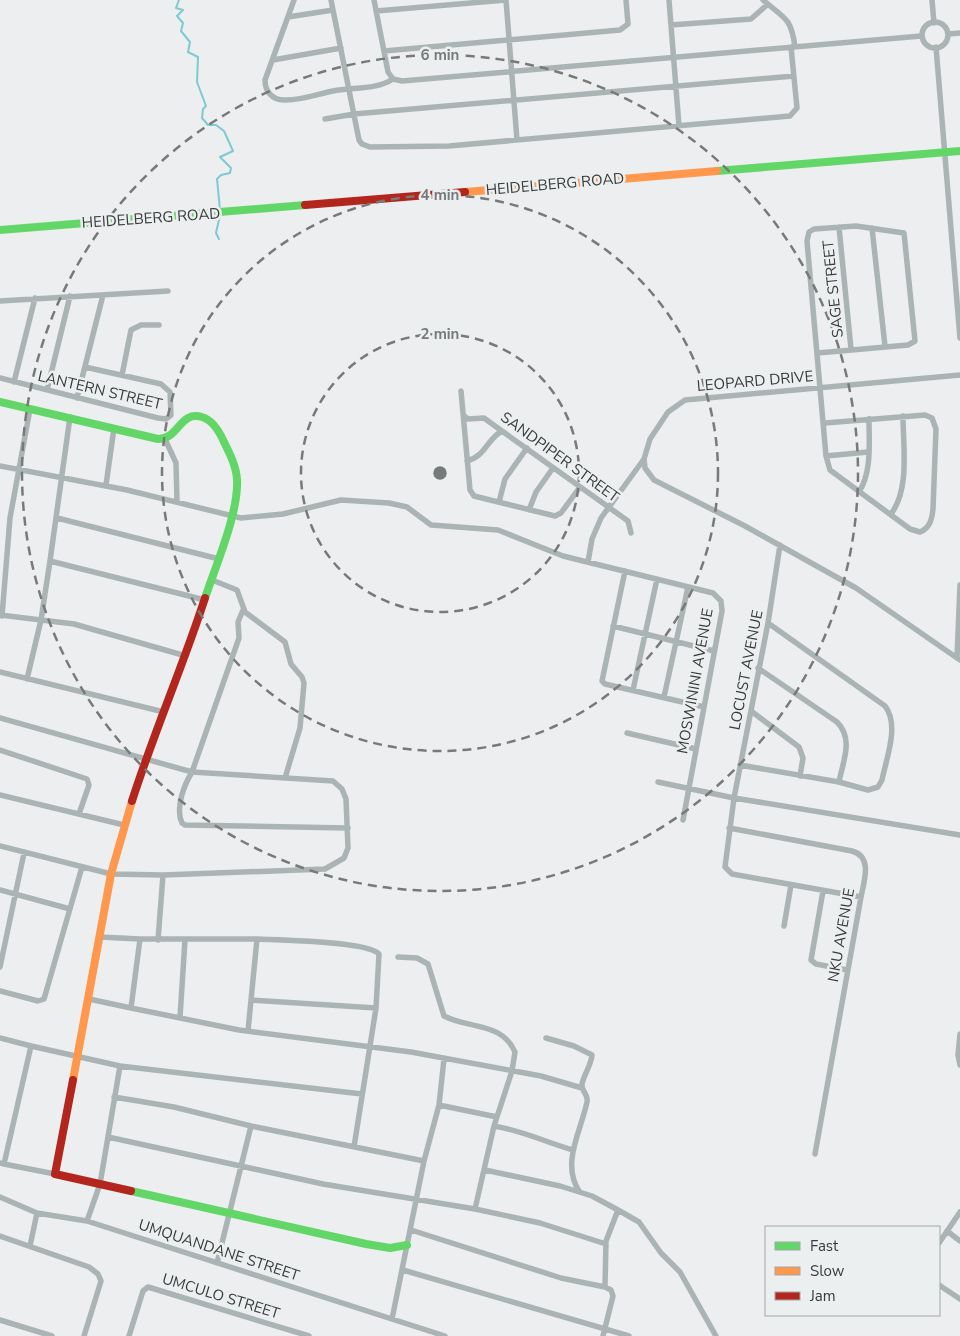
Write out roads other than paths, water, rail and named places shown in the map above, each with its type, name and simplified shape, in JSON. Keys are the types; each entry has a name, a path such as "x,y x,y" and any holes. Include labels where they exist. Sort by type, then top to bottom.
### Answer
{"street":[{"path":"294,0 265,87 268,92 277,99 284,100 379,85 394,79"},
{"path":"331,0 359,140 370,148 449,146 790,116 795,113 797,108 792,27 789,22 765,2 751,19 671,25"},
{"path":"374,0 388,72 394,79 402,81 921,36"},
{"path":"376,11 506,0 518,140"},
{"path":"384,51 620,30 628,24 626,0"},
{"path":"669,0 679,126"},
{"path":"932,0 934,23"},
{"path":"288,17 333,10"},
{"path":"934,23 943,25 948,34 943,45 936,48 925,45 921,36 925,27 934,23"},
{"path":"948,34 960,33"},
{"path":"273,60 341,48"},
{"path":"936,48 960,338"},
{"path":"325,119 354,114 794,76"},
{"name":"HEIDELBERG ROAD","path":"0,230 960,151"},
{"path":"818,353 911,344 916,337 907,240 901,231 839,227 814,229 807,236 818,353 822,387 824,423 826,456 833,474 910,529 920,532 927,528 932,516 936,440 934,420 925,415 824,423"},
{"name":"SAGE STREET","path":"839,227 851,349"},
{"path":"872,228 885,346"},
{"path":"0,301 168,291"},
{"path":"78,398 103,294"},
{"path":"47,390 70,296"},
{"path":"14,382 35,298"},
{"path":"122,375 131,330 141,326 159,325"},
{"name":"LANTERN STREET","path":"0,378 158,418 166,418 171,415 170,392 161,384 85,367"},
{"name":"LEOPARD DRIVE","path":"588,562 595,530 608,508 644,459 650,439 668,412 685,400 960,375"},
{"path":"461,391 472,494 477,498 558,515 580,487"},
{"path":"0,402 70,417 148,437 166,439 178,430 185,418 192,416 202,417 212,423 222,437 234,464 237,480 232,516 219,559 186,656 145,759 111,874 55,1174"},
{"path":"30,409 10,518 1,616 91,628 186,656"},
{"name":"SANDPIPER STREET","path":"464,416 468,419 484,418 628,521 631,532"},
{"path":"891,514 897,504 901,490 904,416"},
{"path":"27,679 41,620 70,417"},
{"path":"859,492 866,476 869,419"},
{"path":"106,485 114,428"},
{"path":"467,461 480,456 496,434 502,431"},
{"path":"166,439 176,463 178,501"},
{"path":"499,502 504,478 527,448"},
{"path":"826,456 868,452"},
{"path":"644,459 645,468 654,480 780,545 873,598 958,659"},
{"name":"MOSWININI AVENUE","path":"0,466 106,485 247,519 270,516 341,500 389,502 407,507 431,525 498,530 553,553 713,593 721,602 722,611 683,820"},
{"path":"529,510 536,492 553,468"},
{"path":"57,518 219,559"},
{"name":"LOCUST AVENUE","path":"780,545 768,623 740,765 724,864 726,870 732,874 791,885"},
{"path":"50,561 205,600"},
{"path":"625,571 602,681 605,684 704,707"},
{"path":"633,690 657,579"},
{"path":"212,580 237,590 243,610 284,642 291,664 302,677 304,683 300,728 285,778"},
{"path":"958,659 960,585"},
{"path":"664,697 688,587"},
{"path":"243,610 238,622 239,638 192,772 184,788 180,820 185,825 348,828"},
{"path":"740,765 839,782 868,790 880,784 891,731 892,720 889,710 885,706 768,623"},
{"path":"613,626 714,651"},
{"path":"758,668 837,722 845,731 848,739 839,782"},
{"path":"0,672 164,712"},
{"path":"751,711 799,747 803,758 800,776"},
{"path":"0,718 192,772 329,780 338,785 346,799 348,828 346,856 327,868 162,875 111,874 0,846"},
{"path":"627,733 696,749"},
{"path":"0,750 87,779 89,785 79,814"},
{"path":"658,782 734,798 960,836"},
{"path":"0,794 124,825"},
{"name":"NKU AVENUE","path":"729,828 856,852 863,857 866,865 815,1154"},
{"path":"0,967 24,853"},
{"path":"0,992 38,1001 44,998 82,867"},
{"path":"158,940 162,875"},
{"path":"784,926 791,885 861,897"},
{"path":"0,890 70,909"},
{"path":"823,891 811,960 816,964 847,970"},
{"path":"100,937 158,940 257,939 331,943 377,951 380,958 376,1008 354,1147"},
{"path":"131,1008 140,939"},
{"path":"248,1031 257,939"},
{"path":"180,1017 184,940"},
{"path":"398,957 417,958 428,964 444,1016 501,1033 514,1052 512,1071 496,1117 475,1209"},
{"path":"89,999 248,1031 371,1047 512,1071 582,1088"},
{"path":"251,1000 376,1008"},
{"path":"960,1034 958,1056 960,1065"},
{"path":"0,1038 120,1066 362,1094"},
{"path":"546,1038 574,1046 592,1055 582,1088 587,1102 574,1150 572,1178 579,1192"},
{"path":"31,1046 2,1164 230,1212 384,1248 407,1245"},
{"path":"392,1319 404,1270 407,1245 424,1161 438,1105 444,1059"},
{"path":"87,1221 100,1184 120,1066"},
{"path":"114,1097 174,1107 251,1126 424,1161"},
{"path":"438,1105 496,1117"},
{"path":"218,1263 251,1126"},
{"path":"494,1126 524,1132 545,1142 574,1150"},
{"path":"108,1138 240,1167 417,1201 475,1209 540,1223 606,1244"},
{"path":"485,1170 579,1192 639,1222 661,1253 680,1272 716,1336"},
{"name":"UMQUANDANE STREET","path":"0,1198 37,1213 87,1221 445,1336"},
{"path":"606,1287 606,1244 618,1210"},
{"path":"940,1242 960,1212"},
{"path":"30,1246 37,1213"},
{"path":"411,1230 562,1278 606,1287 611,1290 613,1296 603,1336"},
{"path":"947,1231 960,1241"},
{"path":"0,1236 89,1267 98,1274 101,1281 84,1336"},
{"path":"404,1270 629,1336"},
{"path":"940,1285 960,1299"},
{"name":"UMCULO STREET","path":"129,1336 143,1291 148,1287 309,1336"},
{"path":"0,1320 52,1336"}],"waterway":[{"path":"179,0 176,8 183,10 177,16 183,23 181,31 190,42 188,52 198,57 197,82 206,106 203,109 202,118 208,125 216,125 224,131 233,151 220,157 231,168 230,173 221,175 217,179 220,210"},
{"path":"219,239 216,233 220,215"}]}
